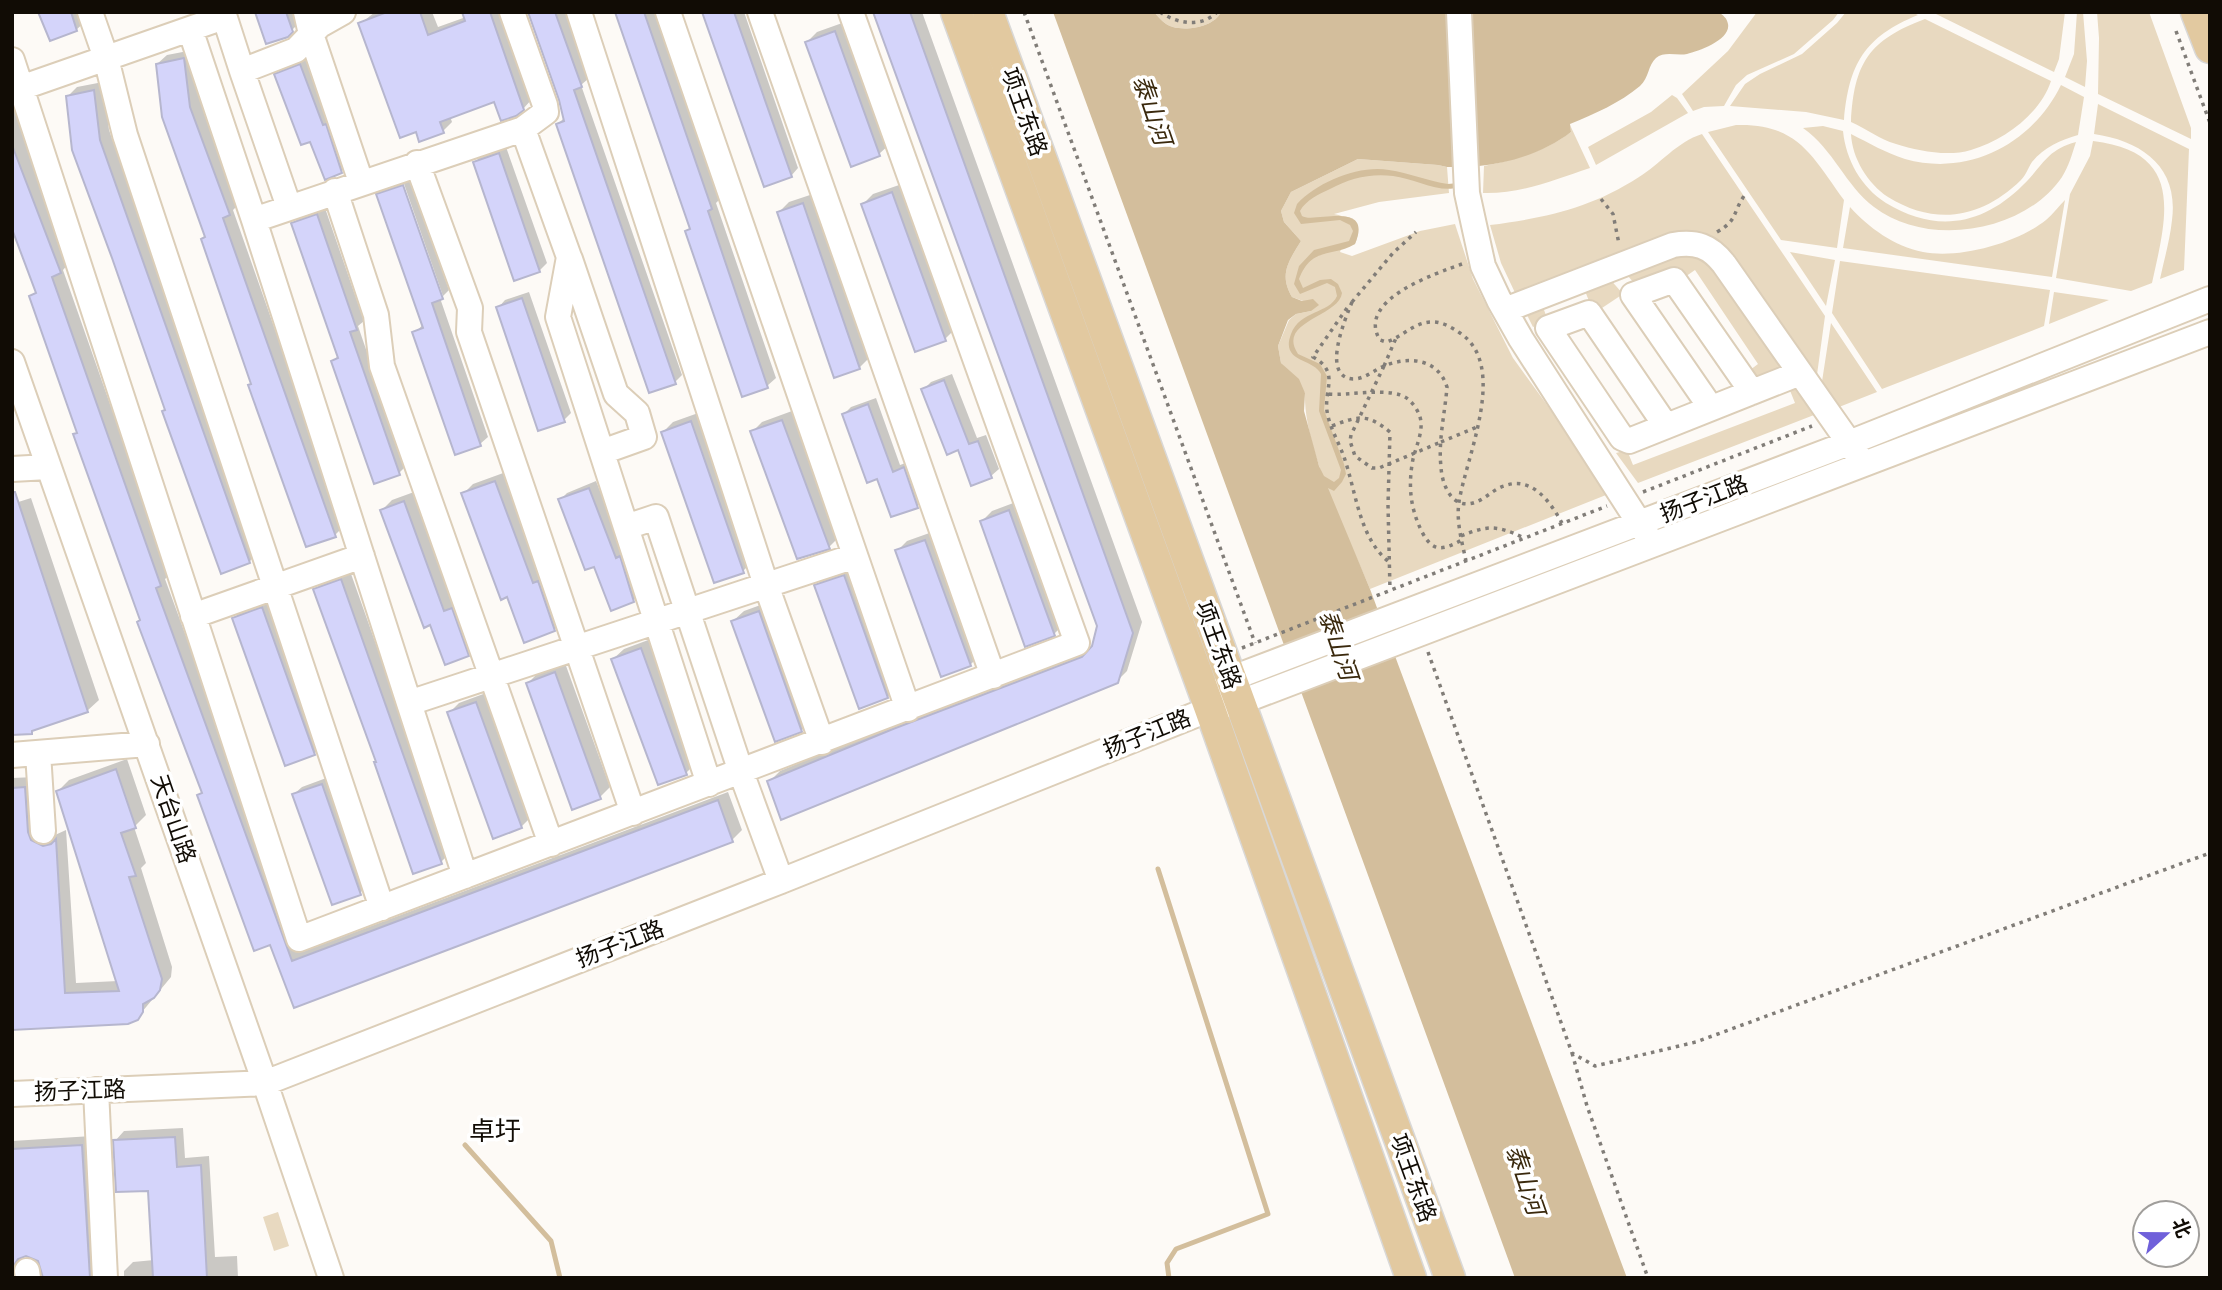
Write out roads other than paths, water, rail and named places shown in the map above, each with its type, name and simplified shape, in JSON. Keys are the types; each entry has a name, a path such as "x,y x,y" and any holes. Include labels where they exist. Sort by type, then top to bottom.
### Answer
{"main road":[{"name":"项王东路","path":"956,12 1210,709 1411,1278"},
{"name":"项王东路","path":"988,12 1450,1278"},
{"path":"2185,18 2210,48"}],"street":[{"path":"90,12 106,58 125,135 382,908"},
{"path":"309,23 320,25 343,12"},
{"path":"254,220 523,129 546,112 512,12"},
{"path":"579,12 766,585 822,742"},
{"path":"668,12 908,709"},
{"path":"760,12 993,676"},
{"path":"12,60 17,90 299,939 1077,643 851,12"},
{"path":"1459,12 1467,193 1481,257 1504,310 1653,544"},
{"path":"17,90 106,58 191,23 224,14 289,207"},
{"path":"191,23 465,876"},
{"path":"242,71 296,50 309,23"},
{"path":"309,23 361,182"},
{"path":"523,129 617,394 636,413 644,438 602,452"},
{"path":"417,163 470,308 469,332 633,813"},
{"path":"335,191 376,315 382,366 551,844"},
{"path":"1504,310 1673,245 1704,245 1724,264 1864,464"},
{"path":"569,257 558,317 709,784"},
{"path":"1620,265 1633,295 1711,408"},
{"path":"1633,295 1674,280 1752,392"},
{"name":"扬子江路","path":"12,1094 265,1083 1210,709 1234,691 1286,671 1387,619 1849,443 2210,299"},
{"path":"1667,426 1590,313 1548,328 1622,438 1629,441 1667,426 1711,408 1800,373"},
{"name":"扬子江路","path":"1286,671 1394,643 2210,332"},
{"name":"天台山路","path":"12,362 331,1278"},
{"path":"12,469 48,467"},
{"path":"626,527 656,517 741,772 781,881"},
{"path":"193,616 362,556"},
{"path":"409,703 855,556"},
{"path":"12,755 146,744"},
{"path":"38,752 43,831"},
{"path":"96,1090 105,1278"}],"water":[{"name":"泰山河","path":"1053,12 1154,12 1167,25 1185,28 1200,27 1213,21 1221,12 1718,12 1727,22 1728,30 1725,35 1713,44 1687,54 1667,54 1656,58 1640,86 1615,103 1570,124 1571,132 1561,139 1527,155 1479,166 1471,179 1462,186 1441,188 1385,175 1361,177 1322,193 1300,211 1302,216 1308,218 1349,217 1356,222 1359,230 1355,244 1316,257 1304,269 1299,279 1303,288 1320,280 1331,279 1338,284 1342,293 1331,308 1301,327 1295,334 1293,343 1298,354 1320,364 1327,376 1324,410 1346,474 1334,491 1328,488 1370,589 1627,1278 1515,1278","holes":["1358,159 1470,167 1458,183 1448,184 1389,170 1352,173 1316,189 1297,204 1294,213 1301,224 1340,220 1350,225 1353,231 1349,241 1314,250 1299,266 1294,284 1300,294 1327,283 1335,287 1337,296 1328,306 1301,320 1295,326 1289,343 1294,355 1321,374 1319,411 1341,470 1339,478 1334,482 1324,476 1319,466 1304,411 1305,393 1299,379 1281,363 1278,346 1288,320 1319,305 1313,299 1302,301 1292,297 1288,289 1287,269 1301,241 1284,222 1281,211 1291,192"]}],"waterway":[{"path":"1158,869 1268,1214 1176,1249 1167,1263 1169,1278"},
{"path":"465,1145 551,1241 560,1278"}],"district":[{"name":"卓圩","path":"495,1131"}]}
